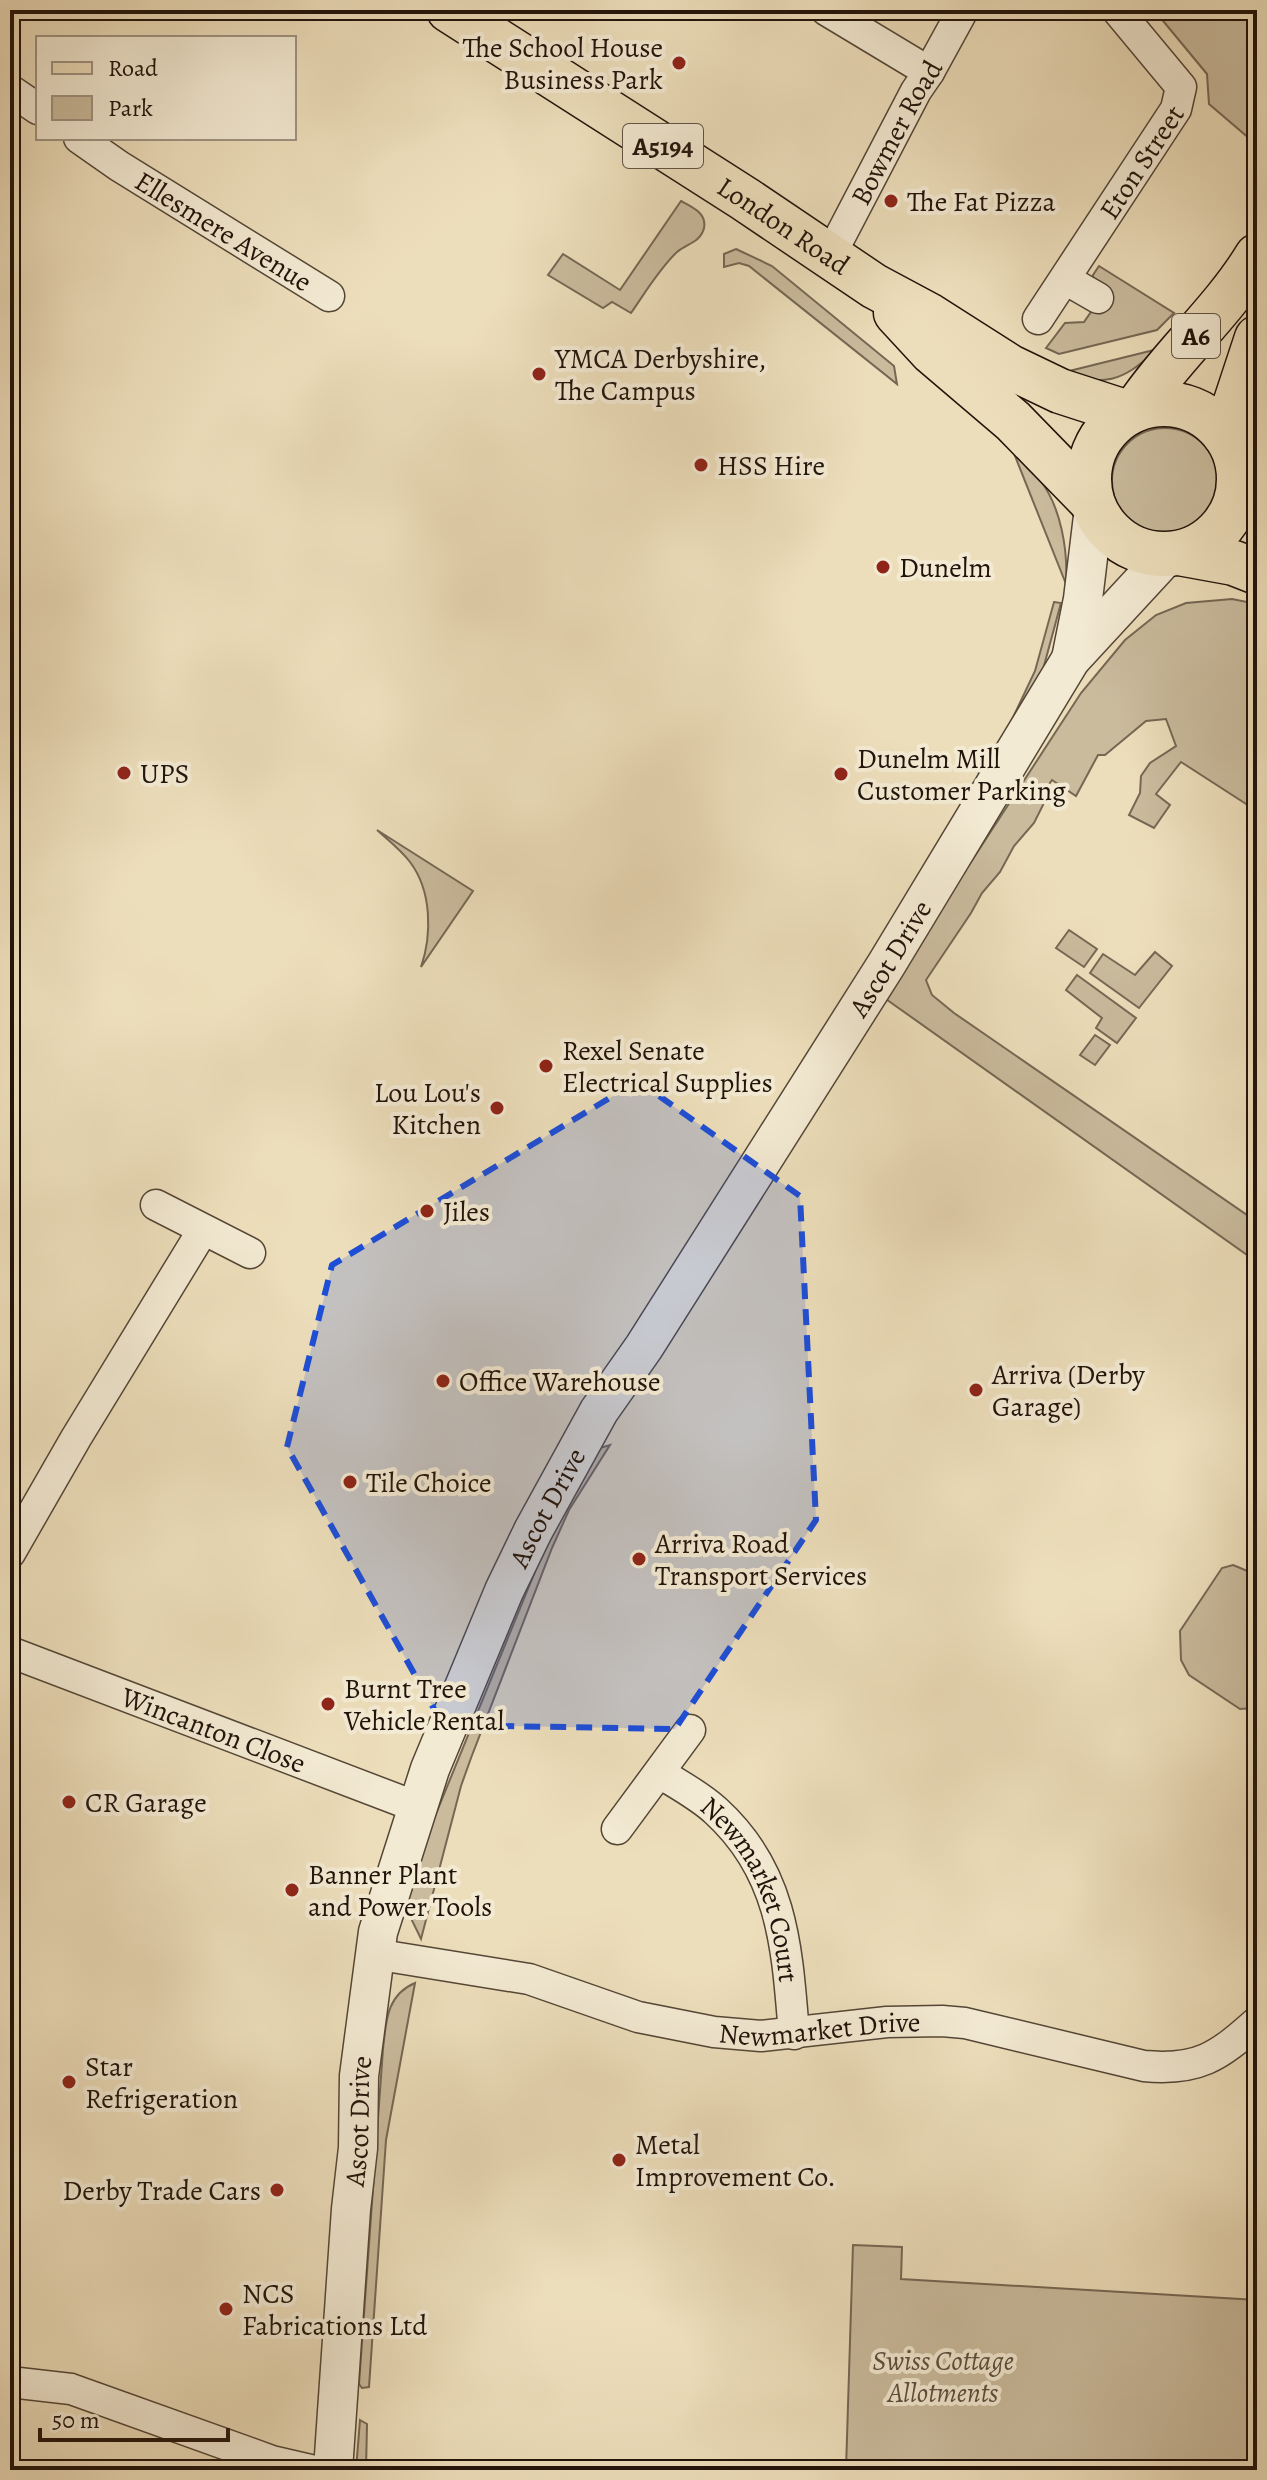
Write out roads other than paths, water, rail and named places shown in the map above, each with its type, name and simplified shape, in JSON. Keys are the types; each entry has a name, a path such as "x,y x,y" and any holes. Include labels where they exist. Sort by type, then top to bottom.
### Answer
{"main road":[{"name":"London Road","path":"449,10 831,254 874,286 930,316 1010,367 1036,380 1132,411"},
{"name":"A6","path":"1132,411 1158,376 1206,325 1257,256"},
{"name":"London Road","path":"874,286 932,352 1013,421 1093,505"},
{"name":"A6","path":"1239,458 1257,338"},
{"path":"1174,553 1208,540 1229,517 1239,488 1239,458 1214,423 1185,407 1169,404 1132,411 1102,436 1089,468 1093,505 1109,530 1142,551 1234,563 1257,572"}],"street":[{"path":"826,10 929,72"},
{"name":"Bowmer Road","path":"831,254 916,91 963,10"},
{"name":"Eton Street","path":"1038,319 1176,109 1181,87 1117,10"},
{"path":"10,90 36,108"},
{"name":"Ellesmere Avenue","path":"82,140 329,296"},
{"path":"1065,279 1098,298"},
{"name":"Ascot Drive","path":"1071,659 1083,599 1093,505"},
{"name":"Ascot Drive","path":"333,2470 358,2148 359,2076 374,1954 384,1911 417,1807 447,1726 504,1591 596,1416 644,1347 886,965 1071,659 1174,553"},
{"path":"156,1205 250,1253"},
{"path":"10,1553 203,1230"},
{"name":"Wincanton Close","path":"10,1652 417,1807"},
{"name":"Newmarket Court","path":"617,1829 690,1730"},
{"name":"Newmarket Court","path":"660,1773 714,1809 745,1844 760,1869 780,1916 786,1945 794,2034"},
{"name":"Newmarket Drive","path":"374,1954 529,1979 638,2017 676,2026 750,2036 794,2034 887,2022 942,2021 965,2023 1144,2066 1174,2068 1203,2062 1257,2022"},
{"path":"10,2382 71,2389 272,2461 311,2470"}],"place":[{"name":"The School House Business Park","path":"679,63"},
{"name":"The Fat Pizza","path":"891,201"},
{"name":"YMCA Derbyshire, The Campus","path":"539,374"},
{"name":"HSS Hire","path":"701,465"},
{"name":"Dunelm","path":"883,567"},
{"name":"UPS","path":"124,773"},
{"name":"Dunelm Mill Customer Parking","path":"841,774"},
{"name":"Rexel Senate Electrical Supplies","path":"546,1066"},
{"name":"Lou Lou's Kitchen","path":"497,1108"},
{"name":"Jiles","path":"427,1211"},
{"name":"Office Warehouse","path":"443,1381"},
{"name":"Arriva (Derby Garage)","path":"976,1390"},
{"name":"Tile Choice","path":"350,1482"},
{"name":"Arriva Road Transport Services","path":"639,1559"},
{"name":"Burnt Tree Vehicle Rental","path":"328,1704"},
{"name":"CR Garage","path":"69,1802"},
{"name":"Banner Plant and Power Tools","path":"292,1890"},
{"name":"Star Refrigeration","path":"69,2082"},
{"name":"Metal Improvement Co.","path":"619,2160"},
{"name":"Derby Trade Cars","path":"277,2190"},
{"name":"NCS Fabrications Ltd","path":"226,2309"}],"park label":[{"name":"Swiss Cottage Allotments","path":"943,2376"}]}
